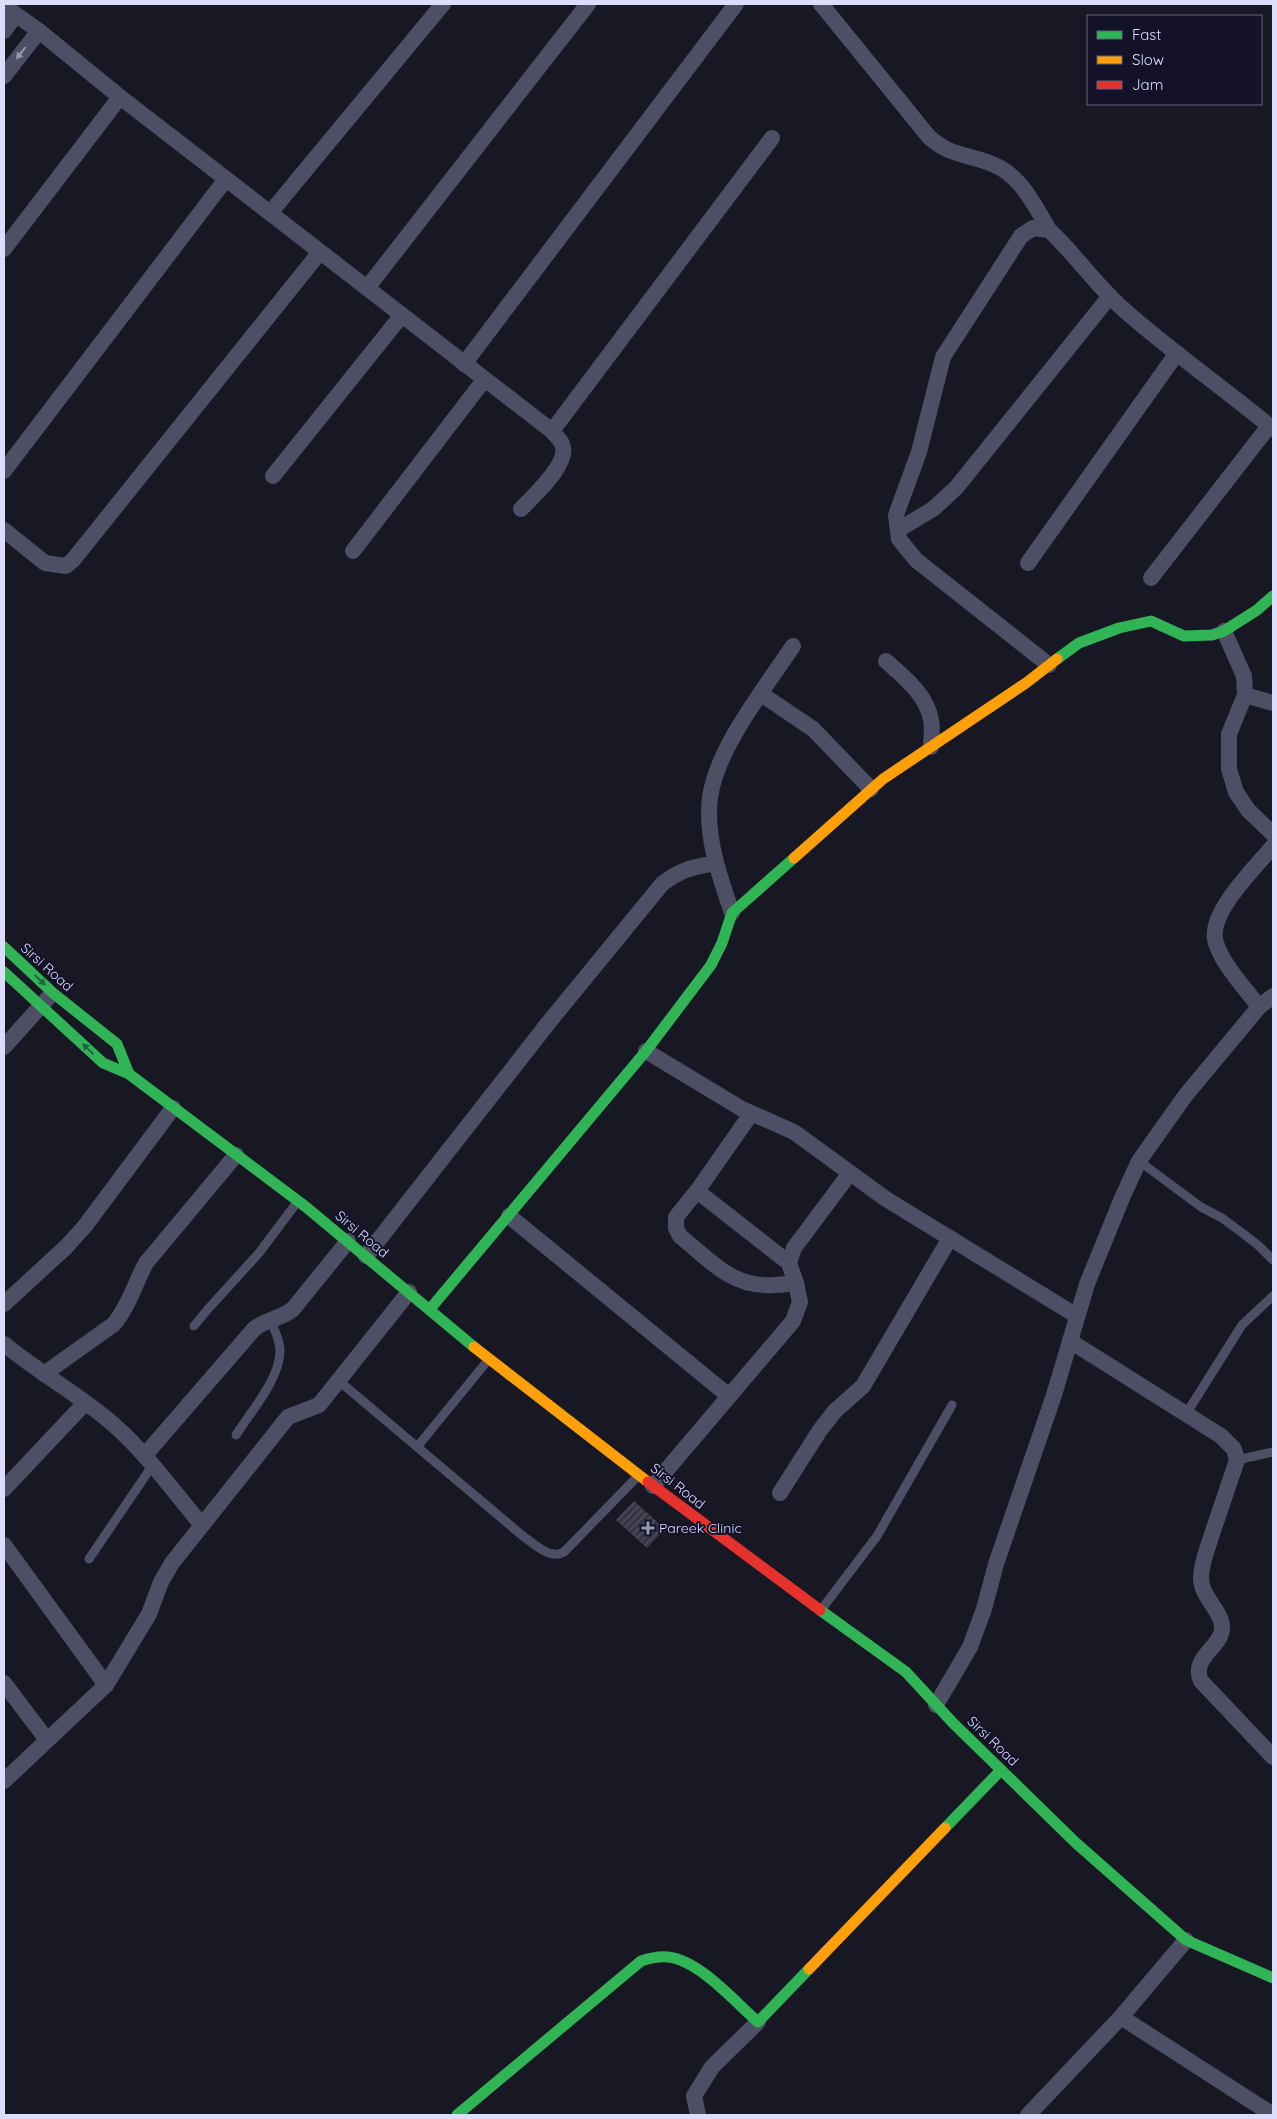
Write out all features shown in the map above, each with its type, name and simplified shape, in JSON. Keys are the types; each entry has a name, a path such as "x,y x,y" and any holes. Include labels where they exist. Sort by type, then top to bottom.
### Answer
{"street":[{"path":"270,213 443,4"},
{"path":"367,288 588,4"},
{"path":"464,364 736,4"},
{"path":"821,4 929,136 942,148 994,164 1008,174 1028,194 1049,230 1121,307 1271,428 1151,578"},
{"path":"4,31 10,11 39,31 120,97 552,431 563,444 564,454 558,469 521,509"},
{"path":"4,76 39,31"},
{"path":"4,249 120,97"},
{"path":"552,431 772,138"},
{"path":"4,471 226,179"},
{"path":"1049,230 1033,228 1021,236 943,357 919,452 896,515 899,539 916,560 1050,665"},
{"path":"4,530 45,563 66,566 73,560 320,252"},
{"path":"898,530 933,509 956,488 1110,296"},
{"path":"273,476 402,315"},
{"path":"1028,563 1177,353"},
{"path":"353,551 484,380"},
{"path":"430,1309 510,1216 646,1051 711,965 722,944 732,913 871,789 1026,683 1079,643 1127,626 1151,621 1184,636 1212,635 1224,631 1257,610 1273,596"},
{"path":"1224,631 1244,676 1245,695 1228,734 1229,768 1236,792 1248,810 1273,834"},
{"path":"732,913 716,864 710,823 710,799 714,777 727,748 793,646"},
{"path":"886,661 911,684 929,710 932,722 931,747"},
{"path":"761,694 813,729 871,789"},
{"path":"1245,695 1273,703"},
{"path":"1259,1007 1222,956 1215,938 1217,921 1225,904 1273,846"},
{"path":"366,1256 549,1022 662,884 677,872 692,867 716,864"},
{"name":"Sirsi Road","path":"4,947 53,993 117,1044 129,1074"},
{"name":"Sirsi Road","path":"4,972 103,1063 129,1074 298,1201 489,1359 653,1486 906,1672 936,1706 1076,1843 1186,1940 1273,1978"},
{"path":"4,1047 53,993"},
{"path":"936,1706 970,1647 984,1609 996,1564 1054,1395 1077,1316 1106,1233 1139,1161 1185,1096 1259,1007 1273,996"},
{"path":"646,1051 701,1086 751,1114 782,1125 794,1132 886,1199 1077,1316"},
{"path":"4,1304 66,1247 85,1226 173,1108"},
{"path":"751,1114 697,1191 676,1217 676,1228 680,1236 728,1276 764,1286 796,1283"},
{"path":"44,1374 114,1324 121,1315 136,1280 146,1263 236,1155"},
{"path":"788,1263 794,1248 850,1173"},
{"path":"653,1486 793,1321 800,1302 796,1283 788,1263 697,1191"},
{"path":"510,1216 729,1396"},
{"path":"780,1493 820,1430 835,1411 863,1386 950,1238"},
{"path":"149,1460 254,1329 270,1319 285,1316 293,1309 348,1241"},
{"path":"4,1781 106,1685 149,1614 161,1582 172,1563 288,1417 319,1405 409,1292"},
{"path":"1070,1341 1221,1436 1234,1449 1237,1460 1204,1560 1201,1578 1203,1589 1222,1626 1221,1634 1201,1661 1198,1675 1201,1681 1273,1757"},
{"path":"4,1344 113,1424 149,1460 202,1525"},
{"path":"4,1489 85,1403"},
{"path":"4,1545 106,1685"},
{"path":"4,1683 47,1740"},
{"path":"698,2115 694,2096 712,2067 758,2022 1001,1770"},
{"path":"1028,2115 1121,2017 1186,1940"},
{"path":"457,2115 641,1961 656,1956 673,1957 694,1967 758,2022"},
{"path":"1121,2017 1273,2115"}],"lane":[{"path":"1139,1161 1201,1206 1241,1232 1273,1260"},
{"path":"194,1326 259,1253 298,1201"},
{"path":"1186,1414 1242,1325 1273,1296"},
{"path":"236,1435 275,1375 280,1360 280,1348 270,1319"},
{"path":"417,1446 489,1359"},
{"path":"339,1381 524,1537 553,1555 564,1552 639,1475"},
{"path":"820,1610 877,1536 952,1405"},
{"path":"1237,1460 1273,1452"},
{"path":"89,1559 149,1460"}],"building":[{"path":"634,1501 665,1529 647,1548 616,1520"}],"traffic: fast":[{"path":"1057,659 1079,643 1119,628 1151,621 1184,636 1212,635 1224,631 1257,610 1273,596"},
{"path":"430,1309 646,1051 711,965 722,943 732,913 794,858"},
{"path":"4,947 53,993 117,1044 129,1074"},
{"path":"4,972 103,1063 129,1074 306,1207 474,1347"},
{"path":"820,1610 906,1672 953,1723 1076,1843 1186,1940 1273,1978"},
{"path":"945,1828 1001,1770"},
{"path":"457,2115 641,1961 668,1957 692,1966 716,1983 758,2022 809,1969"}],"traffic: slow":[{"path":"794,858 883,779 1026,683 1057,659"},
{"path":"474,1347 648,1482"},
{"path":"809,1969 945,1828"}],"traffic: jam":[{"path":"648,1482 820,1610"}],"place":[{"name":"Pareek Clinic","path":"648,1528"}]}
